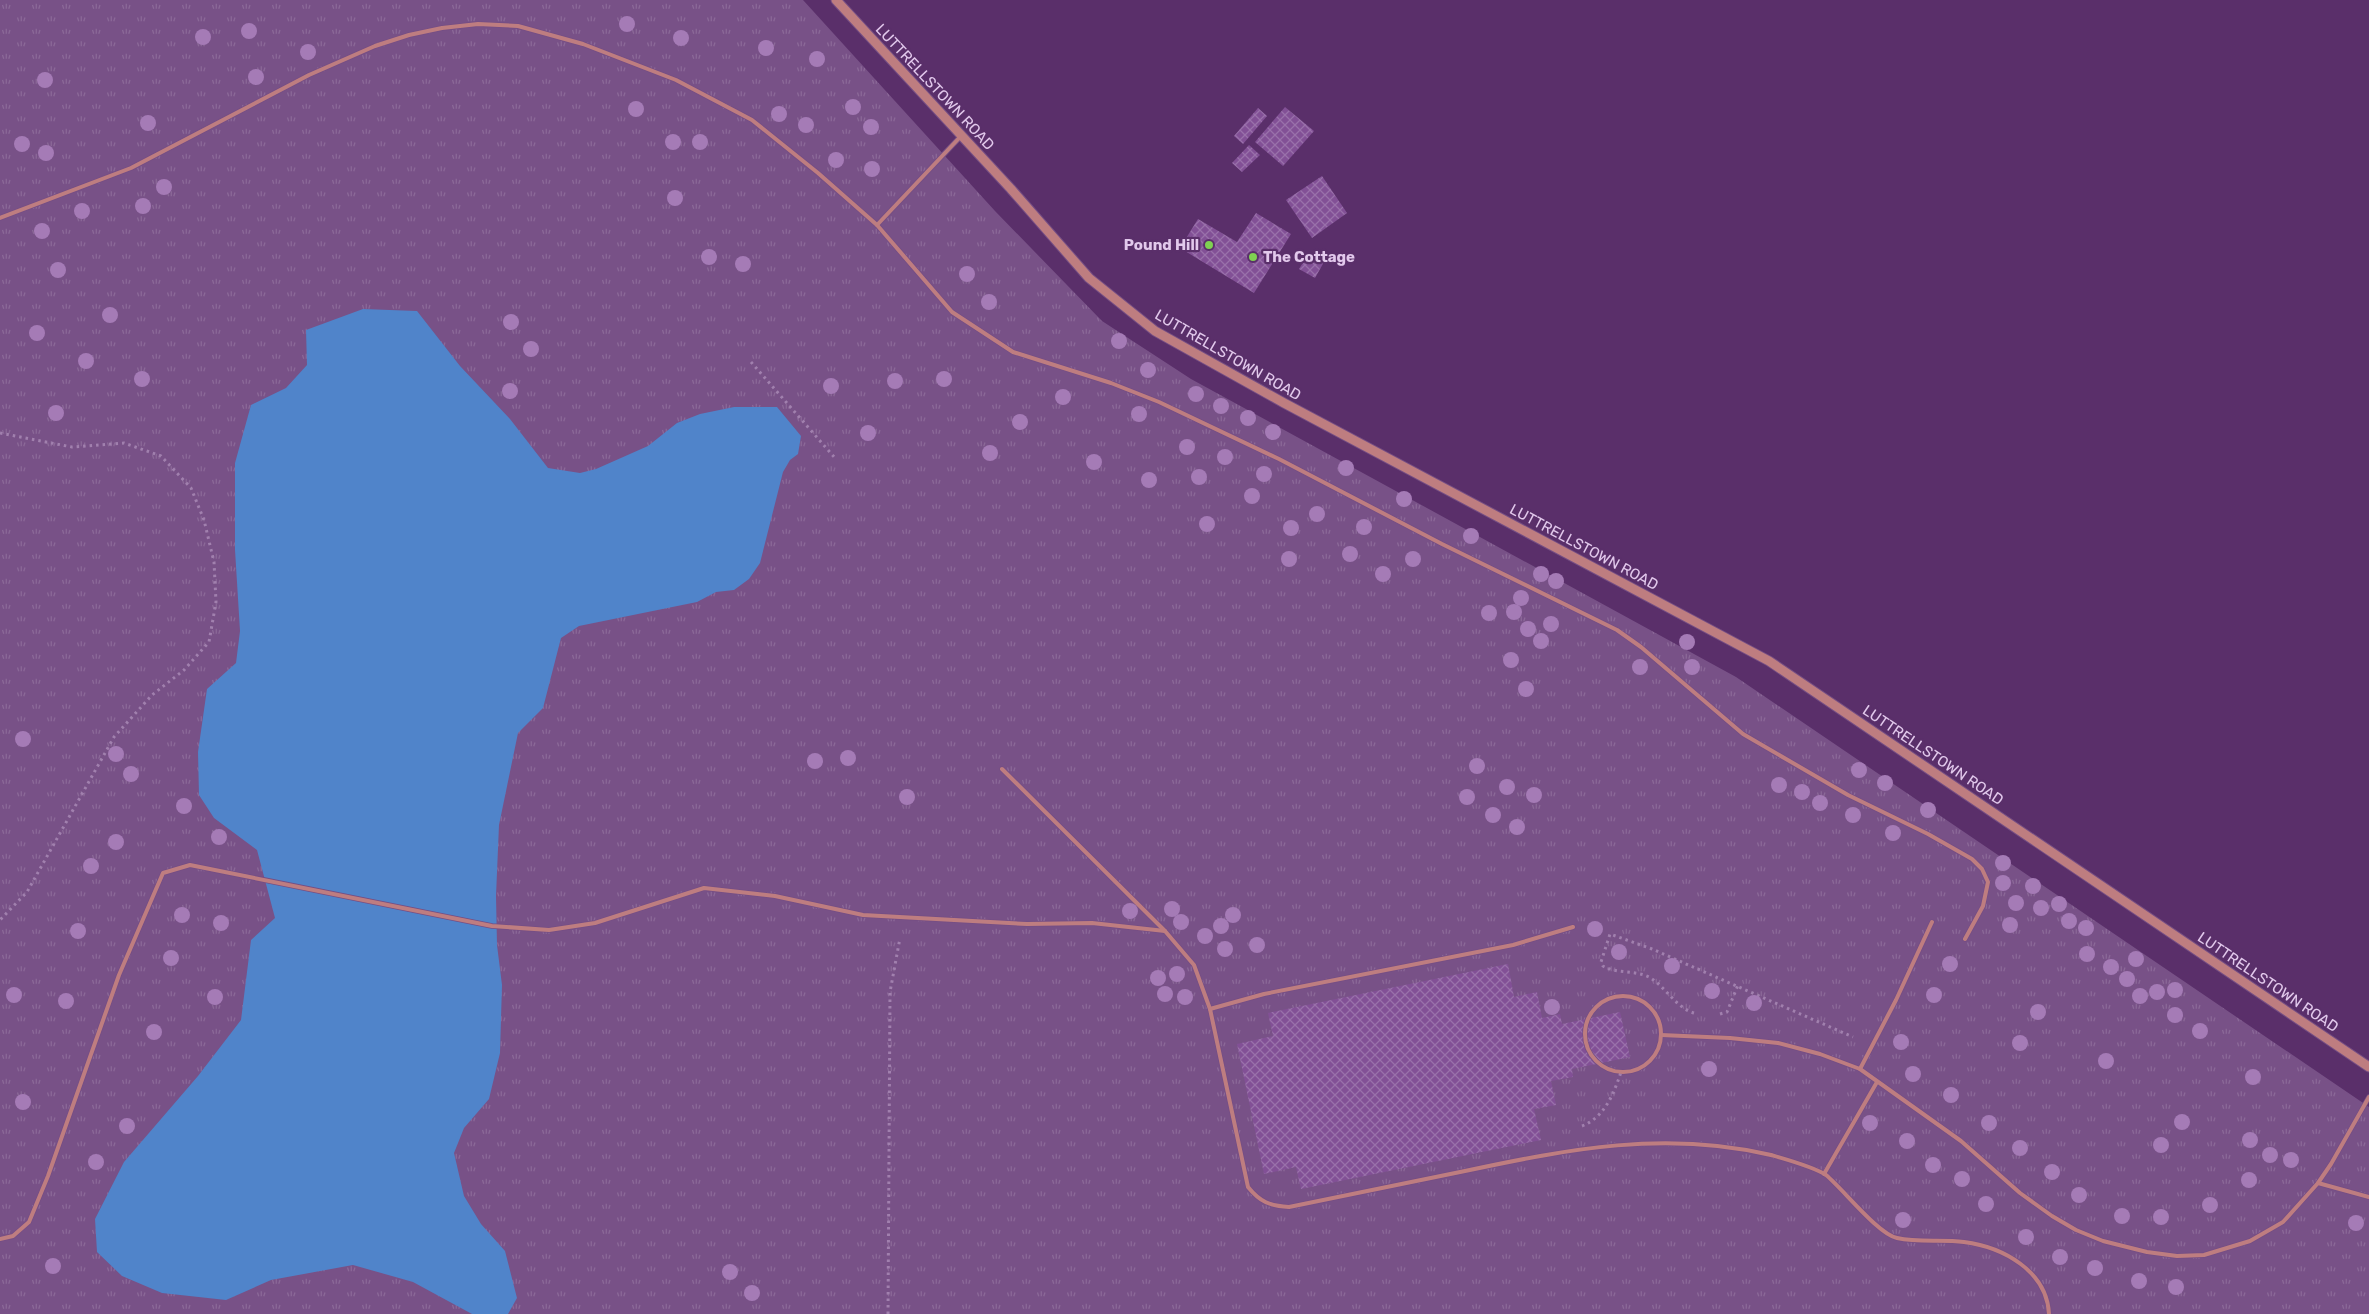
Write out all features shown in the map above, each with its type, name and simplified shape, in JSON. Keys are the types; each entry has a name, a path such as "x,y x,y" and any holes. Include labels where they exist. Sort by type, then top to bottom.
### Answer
{"street":[{"name":"LUTTRELLSTOWN ROAD","path":"836,0 962,135 1089,278 1155,331 1292,408 1769,661 2369,1067"}],"lane":[{"path":"0,218 131,168 309,75 375,46 409,35 442,28 478,24 518,26 584,44 676,80 752,120 818,173 877,225 952,312 1013,352 1111,383 1159,402 1279,459 1442,544 1617,630 1641,647 1743,734 1848,795 1928,834 1972,859 1982,869 1988,882 1983,906 1965,940"},
{"path":"877,225 934,168 962,135"},
{"path":"1002,769 1165,931 1194,964 1210,1009 1248,1187 1258,1199 1272,1206 1289,1207 1555,1152 1636,1143 1721,1147 1771,1155 1824,1174 1868,1216 1895,1238 1971,1243 2019,1262 2031,1272 2044,1289 2049,1314"},
{"path":"0,1240 13,1236 29,1222 48,1176 119,975 163,873 190,865 492,926 549,930 595,923 704,888 775,896 863,914 1027,924 1092,923 1165,931"},
{"path":"1860,1069 1932,922"},
{"path":"1210,1009 1264,994 1513,945 1573,927"},
{"path":"1625,996 1642,1001 1655,1012 1662,1035 1659,1048 1652,1059 1642,1068 1630,1072 1621,1072 1604,1068 1594,1059 1587,1048 1584,1036 1586,1022 1602,1002 1625,996"},
{"path":"1662,1035 1730,1038 1778,1043 1820,1054 1860,1069 1961,1140 2020,1193 2052,1216 2076,1230 2103,1241 2147,1252 2177,1256 2204,1255 2250,1241 2282,1222 2318,1183 2369,1097"},
{"path":"1824,1174 1877,1082"},
{"path":"2318,1183 2369,1197"}],"path":[{"path":"751,362 835,458"},
{"path":"0,432 72,447 124,443 162,456 190,488 204,520 214,562 216,602 209,642 184,670 152,695 114,737 27,892 0,920"},
{"path":"888,1314 890,992 903,917"},
{"path":"1698,1014 1685,1009 1660,984 1646,976 1603,966 1601,962 1610,934 1652,948 1872,1045"},
{"path":"1712,1015 1727,1012 1738,985"},
{"path":"1574,1129 1586,1124 1602,1112 1615,1090 1621,1072"}],"green space":[{"path":"0,0 803,0 995,211 1102,321 1191,379 1736,677 2369,1107 2369,1314 0,1314"}],"water":[{"path":"363,309 417,311 460,366 510,419 548,468 580,473 596,469 648,446 677,423 700,414 734,407 777,407 801,436 798,454 790,460 783,472 760,563 749,579 734,590 716,592 697,602 579,626 561,638 543,708 518,733 499,825 496,896 497,945 502,985 500,1053 489,1099 464,1128 454,1153 464,1196 481,1224 505,1251 517,1298 508,1314 472,1314 413,1282 353,1265 271,1280 226,1300 162,1293 122,1276 97,1252 95,1219 124,1162 198,1076 241,1020 251,940 275,918 257,850 214,818 199,795 198,752 207,689 236,663 240,631 235,550 235,463 251,405 286,388 307,365 306,330"}],"building":[{"path":"1285,107 1314,131 1283,166 1255,142"},
{"path":"1258,108 1267,116 1243,144 1234,136"},
{"path":"1249,145 1260,155 1242,172 1232,163"},
{"path":"1322,176 1347,213 1312,238 1286,200"},
{"name":"The Cottage","path":"1256,213 1291,234 1254,293 1180,248 1198,219 1237,242"},
{"path":"1309,253 1324,262 1315,278 1299,269"},
{"path":"1508,964 1514,997 1537,992 1542,1018 1560,1014 1562,1024 1620,1012 1630,1057 1572,1069 1573,1077 1551,1081 1556,1105 1534,1109 1541,1140 1301,1189 1296,1167 1264,1174 1237,1044 1273,1036 1268,1013"}],"place":[{"name":"Pound Hill","path":"1209,245"},
{"name":"The Cottage","path":"1253,257"}]}
